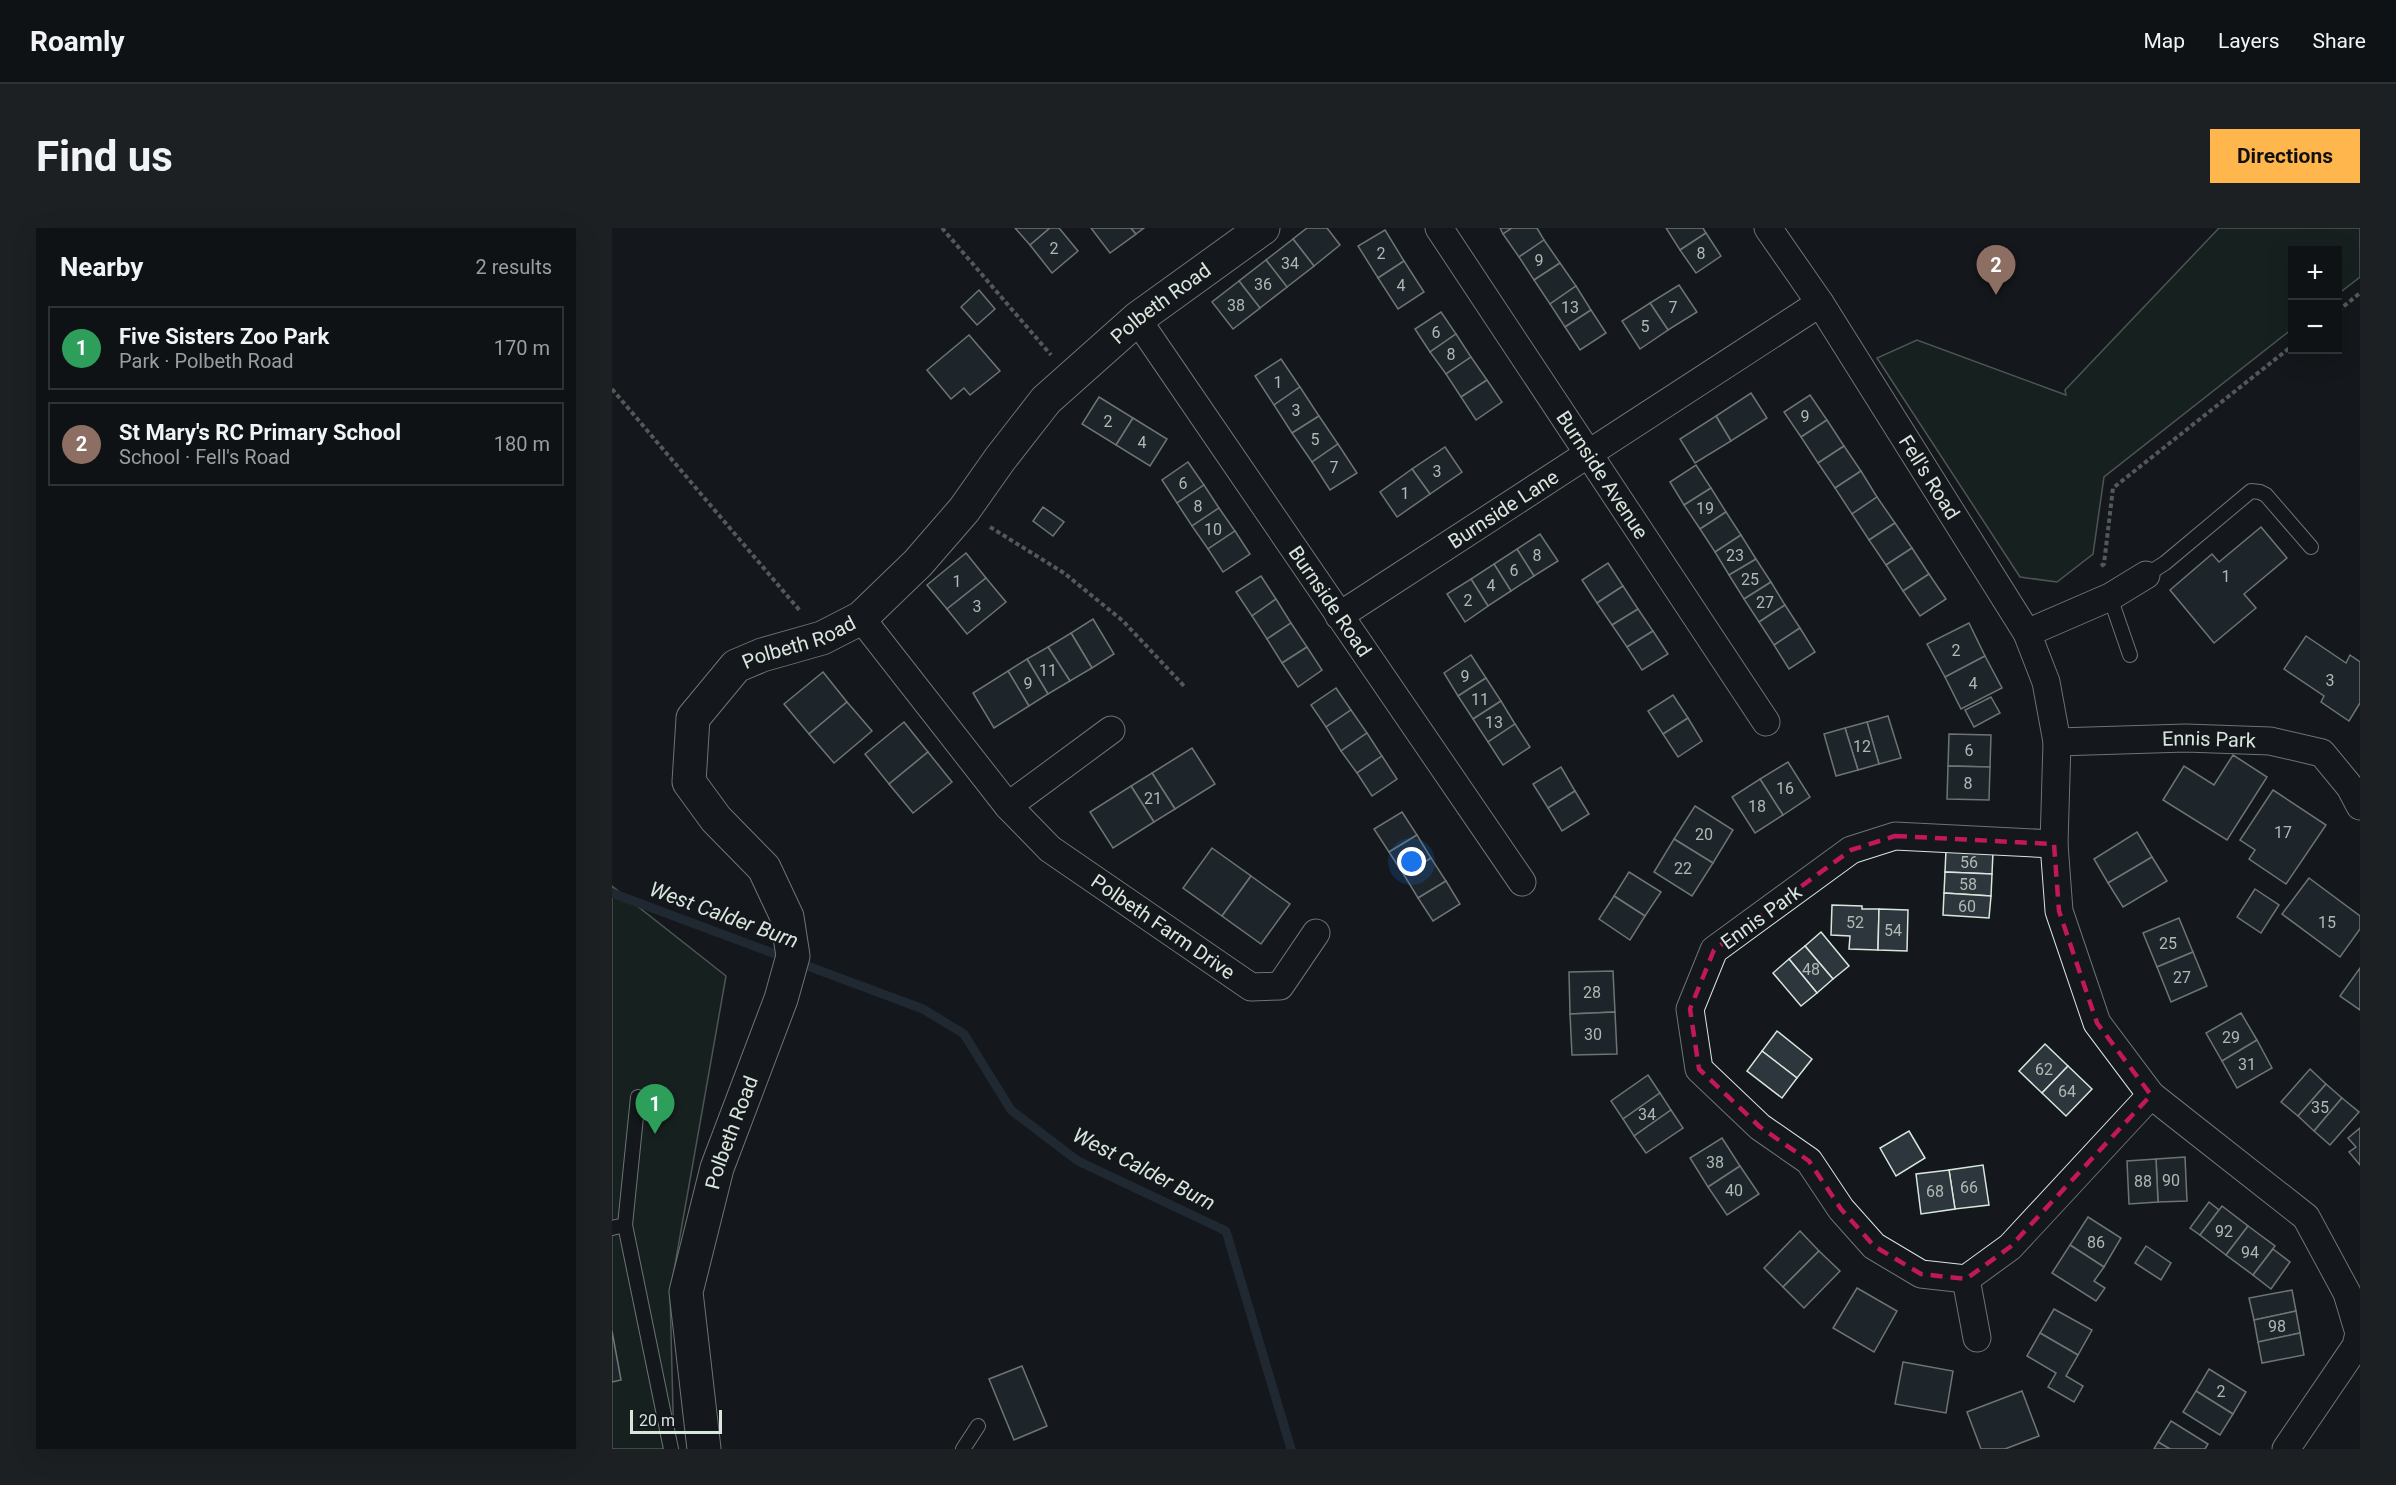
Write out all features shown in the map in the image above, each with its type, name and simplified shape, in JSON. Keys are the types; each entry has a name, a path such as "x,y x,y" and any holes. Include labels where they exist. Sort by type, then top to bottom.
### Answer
{"street":[{"name":"Polbeth Road","path":"704,1449 686,1292 717,1168 781,999 794,956 787,917 764,868 716,819 689,782 693,718 736,666 762,655 822,638 861,618 918,563 964,510 1046,400 1137,320 1263,228"},
{"name":"Burnside Avenue","path":"1439,228 1766,722"},
{"name":"Fell's Road","path":"1768,228 1820,303 2027,633 2046,682 2057,742"},
{"name":"Burnside Lane","path":"1339,616 1820,303"},
{"name":"Burnside Road","path":"1137,320 1522,882"},
{"path":"2027,633 2110,597 2146,575"},
{"name":"Polbeth Farm Drive","path":"861,618 1008,806 1050,849 1251,987 1280,986 1316,933"},
{"path":"1008,806 1111,730"},
{"name":"Ennis Park","path":"2057,742 2186,738 2270,741 2322,753 2350,787 2360,806"},
{"path":"2057,742 2054,844 2059,911 2097,1023 2151,1095 2306,1217 2348,1293 2359,1333 2358,1346 2286,1449"},
{"name":"Ennis Park","path":"1966,1279 1921,1274 1875,1246 1841,1209 1809,1161 1760,1127 1699,1069 1690,1009 1714,950 1851,850 1895,836 2054,844"},
{"path":"1977,1338 1966,1279 2010,1246 2151,1095"}],"lane":[{"path":"2146,575 2165,563 2251,491 2265,495 2311,547"},
{"path":"2110,597 2130,655"},
{"path":"638,1097 619,1226 671,1449"},
{"path":"963,1449 978,1425"}],"path":[{"path":"942,228 1071,379"},
{"path":"2342,307 2360,293"},
{"path":"2094,570 2104,564 2113,488 2288,349"},
{"path":"612,389 822,638"},
{"path":"964,510 1064,573 1123,621 1184,686"}],"highlighted area":[{"path":"1895,836 2054,844 2059,911 2097,1023 2151,1095 2010,1247 1966,1279 1921,1274 1874,1246 1841,1209 1809,1161 1760,1127 1699,1069 1690,1009 1714,950 1851,850"}],"green space":[{"path":"2219,228 2360,228 2360,277 2342,291 2342,246 2288,246 2288,332 2104,477 2093,554 2057,582 2020,577 1877,358 1917,340 2066,395 2065,390"},
{"path":"612,886 726,976 670,1293 674,1449 612,1449"}],"building":[{"path":"1015,228 1050,228 1030,245"},
{"path":"1050,228 1059,228 1078,251 1052,273 1030,245"},
{"path":"1091,228 1131,228 1136,234 1110,253"},
{"path":"1131,228 1144,228 1136,234"},
{"path":"1307,228 1327,228 1340,245 1314,266 1293,239"},
{"path":"1500,228 1512,228 1503,234"},
{"path":"1512,228 1537,228 1544,240 1519,257 1503,234"},
{"path":"1666,228 1703,228 1706,233 1680,250"},
{"path":"1385,230 1404,261 1378,278 1358,246"},
{"path":"1706,233 1721,256 1696,273 1680,250"},
{"path":"1293,239 1314,266 1287,287 1266,260"},
{"path":"1544,240 1560,263 1534,280 1519,257"},
{"path":"1266,260 1287,287 1260,308 1239,281"},
{"path":"1404,261 1424,292 1398,309 1378,278"},
{"path":"1560,263 1576,286 1550,304 1534,280"},
{"path":"1239,281 1260,308 1233,329 1212,302"},
{"path":"1679,285 1697,312 1668,330 1650,303"},
{"path":"1576,286 1591,310 1565,327 1550,304"},
{"path":"979,290 995,309 977,325 961,307"},
{"path":"1650,303 1668,330 1640,349 1622,321"},
{"path":"1591,310 1606,333 1580,350 1565,327"},
{"path":"1441,312 1456,334 1430,352 1415,329"},
{"path":"1456,334 1471,357 1446,374 1430,352"},
{"path":"969,335 1000,371 970,395 964,388 951,399 927,370"},
{"path":"1471,357 1487,380 1461,397 1446,374"},
{"path":"1281,359 1300,387 1274,405 1255,376"},
{"path":"1487,380 1502,402 1476,420 1461,397"},
{"path":"1300,387 1319,416 1292,433 1274,405"},
{"path":"1751,393 1767,418 1731,441 1716,416"},
{"path":"1810,395 1827,420 1801,437 1784,412"},
{"path":"1099,397 1133,418 1116,445 1082,424"},
{"path":"1319,416 1338,444 1312,462 1292,433"},
{"path":"1716,416 1731,441 1695,463 1680,439"},
{"path":"1133,418 1167,439 1150,466 1116,445"},
{"path":"1827,420 1844,446 1818,463 1801,437"},
{"path":"1338,444 1357,473 1330,490 1312,462"},
{"path":"1844,446 1861,471 1835,488 1818,463"},
{"path":"1445,447 1462,472 1430,494 1412,469"},
{"path":"1188,462 1204,485 1177,503 1162,480"},
{"path":"1696,465 1711,488 1684,505 1670,482"},
{"path":"1412,469 1430,494 1397,517 1380,492"},
{"path":"1861,471 1877,497 1852,514 1835,488"},
{"path":"1204,485 1219,508 1192,526 1177,503"},
{"path":"1711,488 1726,512 1700,529 1684,505"},
{"path":"1877,497 1895,523 1869,540 1852,514"},
{"path":"1043,507 1064,522 1053,536 1033,521"},
{"path":"1219,508 1235,531 1208,549 1192,526"},
{"path":"1726,512 1741,535 1715,552 1700,529"},
{"path":"1895,523 1912,548 1886,565 1869,540"},
{"path":"2261,527 2287,558 2244,594 2256,608 2214,643 2170,590 2212,554 2219,562"},
{"path":"1235,531 1250,554 1223,572 1208,549"},
{"path":"1540,534 1558,561 1534,576 1517,549"},
{"path":"1741,535 1756,559 1729,575 1715,552"},
{"path":"1912,548 1929,574 1903,591 1886,565"},
{"path":"1517,549 1534,576 1511,591 1494,564"},
{"path":"966,553 986,578 947,609 927,585"},
{"path":"1756,559 1771,582 1744,599 1729,575"},
{"path":"1608,563 1623,586 1597,603 1582,580"},
{"path":"1494,564 1511,591 1488,606 1471,579"},
{"path":"1929,574 1946,599 1920,616 1903,591"},
{"path":"1261,576 1276,599 1252,616 1236,592"},
{"path":"986,578 1006,602 967,634 947,609"},
{"path":"1471,579 1488,606 1465,622 1447,594"},
{"path":"1771,582 1785,605 1759,622 1744,599"},
{"path":"1623,586 1638,609 1612,625 1597,603"},
{"path":"1276,599 1291,623 1267,639 1252,616"},
{"path":"1785,605 1800,628 1774,645 1759,622"},
{"path":"1638,609 1653,631 1627,647 1612,625"},
{"path":"1093,619 1114,654 1092,668 1071,633"},
{"path":"1291,623 1307,647 1282,663 1267,639"},
{"path":"1969,623 1985,656 1945,677 1927,644"},
{"path":"1800,628 1815,652 1789,669 1774,645"},
{"path":"1653,631 1668,654 1642,670 1627,647"},
{"path":"1071,633 1092,668 1070,681 1048,647"},
{"path":"2306,636 2346,663 2350,655 2360,662 2360,703 2349,721 2321,702 2324,696 2284,669"},
{"path":"1048,647 1070,681 1048,694 1027,659"},
{"path":"1307,647 1322,670 1298,687 1282,663"},
{"path":"1471,655 1486,678 1458,696 1444,673"},
{"path":"1985,656 2002,688 1961,709 1945,677"},
{"path":"1027,659 1048,694 1029,706 1008,671"},
{"path":"1008,671 1029,706 994,728 973,693"},
{"path":"823,672 847,702 809,734 784,704"},
{"path":"1486,678 1501,701 1473,719 1458,696"},
{"path":"1336,688 1351,710 1326,727 1311,705"},
{"path":"1673,695 1688,718 1663,734 1648,711"},
{"path":"1991,697 2000,713 1974,727 1965,710"},
{"path":"1501,701 1515,724 1488,742 1473,719"},
{"path":"847,702 872,731 834,763 809,734"},
{"path":"1351,710 1367,733 1341,751 1326,727"},
{"path":"1888,716 1901,758 1879,764 1867,722"},
{"path":"1688,718 1702,741 1678,757 1663,734"},
{"path":"904,722 928,752 889,784 865,754"},
{"path":"1867,722 1879,764 1858,770 1845,728"},
{"path":"1515,724 1530,747 1503,765 1488,742"},
{"path":"1845,728 1858,770 1836,776 1824,734"},
{"path":"1367,733 1382,756 1357,773 1341,751"},
{"path":"1949,734 1991,735 1990,767 1948,766"},
{"path":"1192,748 1215,784 1175,809 1152,773"},
{"path":"928,752 952,782 913,813 889,784"},
{"path":"2233,755 2267,777 2227,840 2163,800 2184,766 2214,785"},
{"path":"1382,756 1397,779 1372,796 1357,773"},
{"path":"1788,762 1810,797 1783,815 1760,779"},
{"path":"1948,766 1990,767 1989,800 1947,799"},
{"path":"1561,767 1575,791 1548,808 1533,784"},
{"path":"1152,773 1175,809 1154,822 1131,786"},
{"path":"1760,779 1783,815 1755,833 1732,797"},
{"path":"1131,786 1154,822 1113,848 1090,812"},
{"path":"2273,790 2326,825 2286,884 2249,859 2255,850 2240,840"},
{"path":"1575,791 1589,814 1562,831 1548,808"},
{"path":"1695,806 1733,830 1713,863 1674,839"},
{"path":"1402,812 1417,835 1389,852 1374,829"},
{"path":"2137,832 2152,857 2108,883 2094,859"},
{"path":"1417,835 1431,858 1404,875 1389,852"},
{"path":"1674,839 1713,863 1692,896 1654,872"},
{"path":"1212,848 1251,876 1222,916 1183,888"},
{"path":"1946,850 1993,852 1992,874 1945,872"},
{"path":"2152,857 2167,881 2123,907 2108,883"},
{"path":"1431,858 1446,881 1418,898 1404,875"},
{"path":"1629,872 1661,892 1645,916 1614,896"},
{"path":"1945,872 1992,874 1991,896 1944,893"},
{"path":"1251,876 1290,904 1261,944 1222,916"},
{"path":"2309,878 2360,916 2360,929 2340,957 2282,914"},
{"path":"1446,881 1460,904 1433,921 1418,898"},
{"path":"2255,889 2279,905 2261,933 2237,917"},
{"path":"1944,893 1991,896 1989,918 1943,915"},
{"path":"1614,896 1645,916 1630,940 1599,919"},
{"path":"1832,905 1879,909 1878,950 1849,949 1850,936 1831,935"},
{"path":"1879,909 1908,910 1907,951 1878,950"},
{"path":"2179,918 2193,952 2157,967 2143,933"},
{"path":"1821,932 1849,966 1833,979 1805,946"},
{"path":"1805,946 1833,979 1817,993 1789,959"},
{"path":"2193,952 2207,986 2171,1002 2157,967"},
{"path":"1789,959 1817,993 1801,1006 1773,973"},
{"path":"2360,968 2360,1010 2340,996"},
{"path":"1613,971 1615,1012 1570,1014 1569,972"},
{"path":"1615,1012 1617,1054 1572,1055 1570,1014"},
{"path":"2241,1013 2257,1040 2222,1061 2206,1033"},
{"path":"1777,1031 1812,1059 1797,1078 1762,1051"},
{"path":"2257,1040 2272,1068 2237,1088 2222,1061"},
{"path":"2045,1044 2068,1066 2042,1093 2019,1071"},
{"path":"1762,1051 1797,1078 1782,1098 1747,1071"},
{"path":"2068,1066 2092,1089 2066,1116 2042,1093"},
{"path":"2310,1069 2326,1084 2298,1116 2281,1102"},
{"path":"1648,1075 1660,1093 1623,1119 1611,1101"},
{"path":"2326,1084 2342,1098 2314,1131 2298,1116"},
{"path":"1660,1093 1671,1110 1634,1136 1623,1119"},
{"path":"2342,1098 2359,1112 2330,1145 2314,1131"},
{"path":"1671,1110 1683,1128 1646,1153 1634,1136"},
{"path":"2360,1128 2360,1165 2349,1152 2356,1147 2348,1138"},
{"path":"1909,1131 1925,1158 1896,1176 1880,1148"},
{"path":"1722,1138 1740,1166 1708,1187 1690,1158"},
{"path":"2185,1157 2187,1201 2158,1202 2156,1159"},
{"path":"2156,1159 2158,1202 2129,1204 2127,1161"},
{"path":"1983,1165 1989,1205 1955,1209 1949,1170"},
{"path":"1740,1166 1759,1194 1727,1215 1708,1187"},
{"path":"1949,1170 1955,1209 1921,1214 1916,1174"},
{"path":"2209,1202 2219,1210 2200,1235 2190,1228"},
{"path":"2222,1206 2248,1226 2226,1255 2200,1235"},
{"path":"2088,1217 2121,1238 2104,1267 2070,1245"},
{"path":"2248,1226 2275,1246 2253,1275 2226,1255"},
{"path":"1800,1231 1819,1251 1783,1287 1764,1268"},
{"path":"2070,1245 2104,1267 2094,1281 2105,1288 2096,1301 2052,1273"},
{"path":"2146,1246 2171,1263 2161,1280 2135,1263"},
{"path":"2273,1249 2290,1262 2271,1289 2253,1275"},
{"path":"1819,1251 1840,1271 1804,1308 1783,1287"},
{"path":"1857,1288 1897,1311 1874,1352 1833,1328"},
{"path":"2292,1290 2296,1311 2254,1320 2249,1298"},
{"path":"2054,1309 2092,1330 2078,1355 2040,1333"},
{"path":"2296,1311 2300,1333 2258,1342 2254,1320"},
{"path":"612,1331 621,1380 612,1382"},
{"path":"2040,1333 2078,1355 2066,1376 2083,1386 2074,1402 2048,1387 2056,1373 2027,1356"},
{"path":"2300,1333 2304,1355 2262,1363 2258,1342"},
{"path":"1903,1362 1953,1371 1946,1413 1895,1404"},
{"path":"1022,1366 1047,1426 1014,1440 989,1379"},
{"path":"2209,1369 2246,1392 2233,1414 2196,1391"},
{"path":"2022,1391 2039,1436 2005,1449 1981,1449 1967,1412"},
{"path":"2196,1391 2233,1414 2220,1435 2183,1412"},
{"path":"2171,1421 2208,1444 2205,1449 2170,1449 2158,1442"},
{"path":"2158,1442 2170,1449 2154,1449"}],"waterway":[{"name":"West Calder Burn","path":"612,893 923,1009 964,1034 1011,1110 1078,1161 1226,1231 1291,1449"}],"place":[{"name":"St Mary's RC Primary School","path":"1996,295"},
{"name":"Five Sisters Zoo Park","path":"655,1134"}]}
